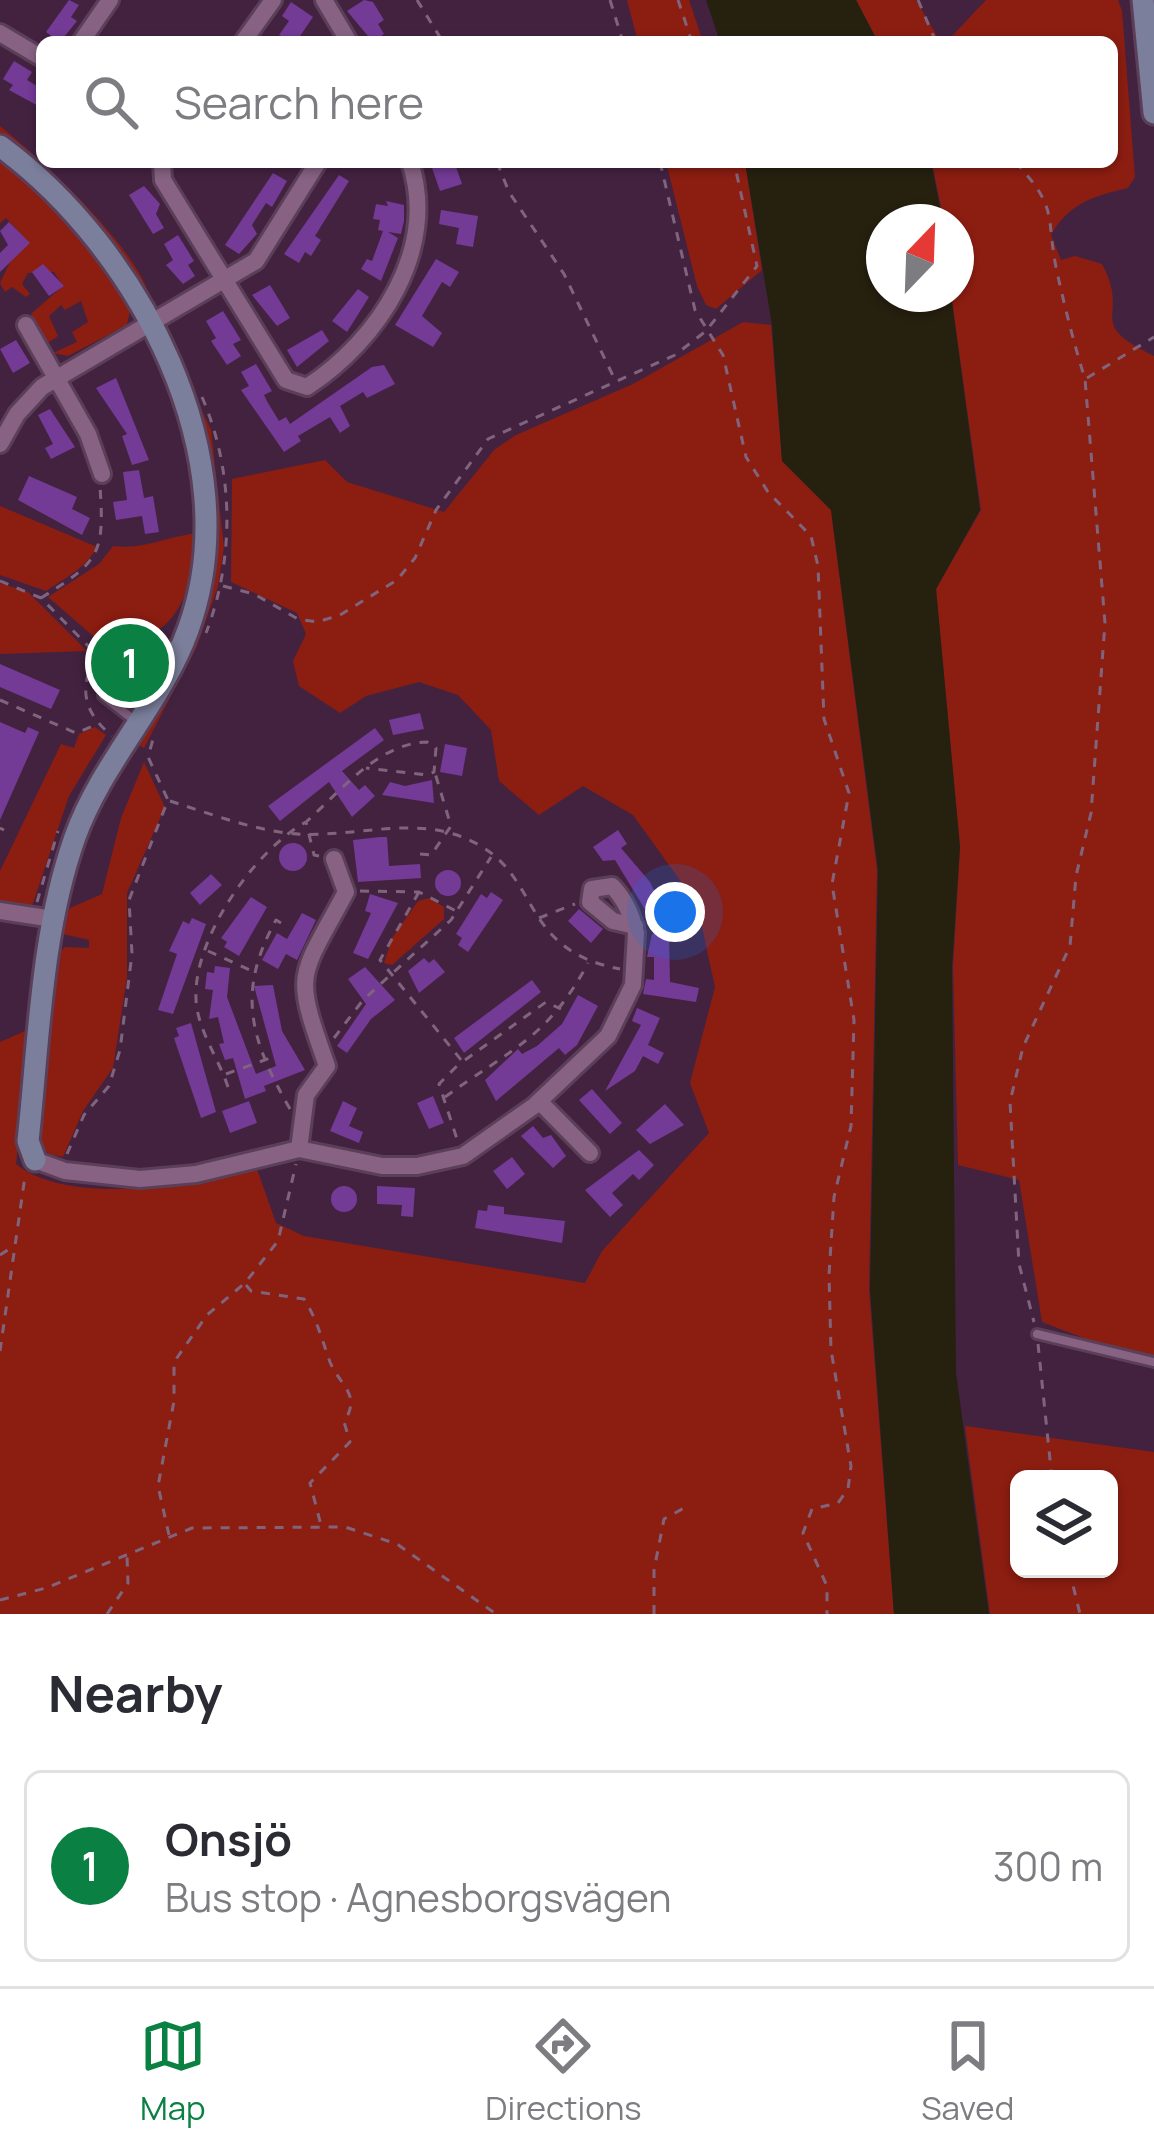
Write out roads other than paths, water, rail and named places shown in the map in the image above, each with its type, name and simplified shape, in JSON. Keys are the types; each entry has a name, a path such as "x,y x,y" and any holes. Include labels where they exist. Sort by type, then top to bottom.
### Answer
{"street":[{"path":"85,36 110,0"},
{"path":"247,36 273,0"},
{"path":"324,0 346,36"},
{"path":"1143,0 1154,113"},
{"path":"0,32 36,54"},
{"path":"0,146 90,233 149,326 189,411 208,492 206,563 185,639 82,818 52,919 28,1141 34,1160 64,1171 166,1178 299,1149 382,1166 417,1166 463,1156 540,1102 608,1036 628,997 635,972 635,926 612,886 596,886 590,902 613,921 635,926"},
{"path":"163,168 164,180 286,380 307,387 370,330 407,265 420,209 411,168"},
{"path":"0,445 24,404 57,376 225,282 263,254 315,168"},
{"path":"26,325 57,376 102,474"},
{"path":"299,1149 306,1095 327,1066 306,1016 303,980 316,944 346,892 334,859"},
{"path":"0,911 52,919"},
{"path":"540,1102 590,1153"}],"lane":[{"path":"138,722 108,704 103,696 104,679 185,639"},
{"path":"1037,1334 1154,1362"}],"place":[{"name":"Onsjö","path":"130,663"}]}
